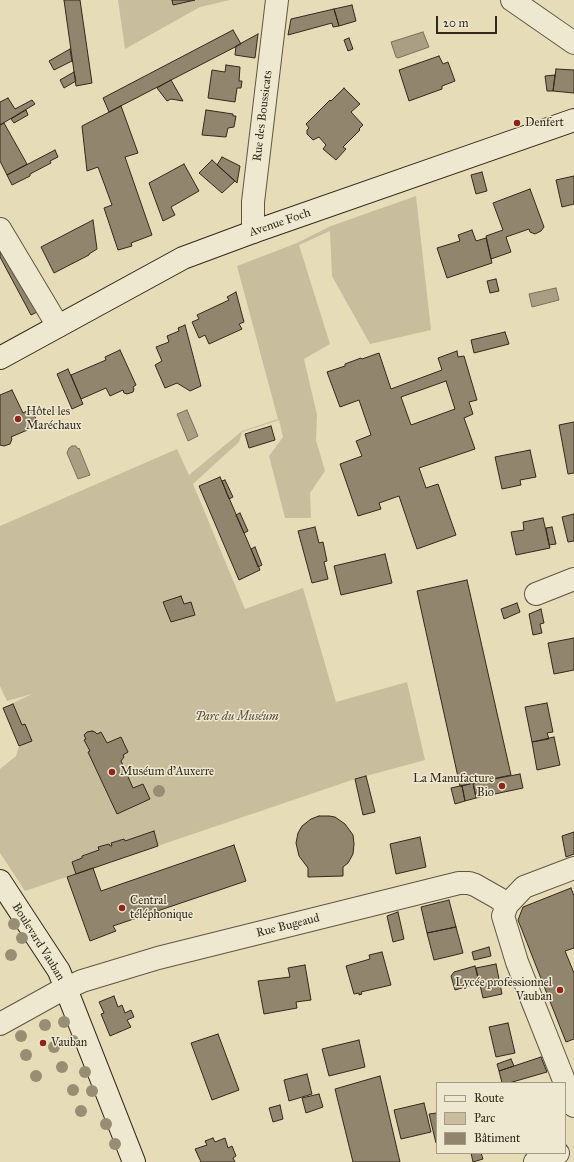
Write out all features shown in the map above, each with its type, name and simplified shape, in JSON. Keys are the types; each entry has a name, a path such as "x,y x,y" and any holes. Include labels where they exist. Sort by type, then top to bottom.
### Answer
{"street":[{"name":"Rue des Boussicats","path":"253,232 253,202 277,0"},
{"path":"512,0 574,43"},
{"name":"Avenue Foch","path":"0,358 183,258 253,232 574,120"},
{"path":"0,228 58,326"},
{"path":"536,594 574,579"},
{"path":"565,1082 517,962 503,916 507,905 524,887 574,868"},
{"name":"Boulevard Vauban","path":"0,881 59,971 134,1162"},
{"name":"Rue Bugeaud","path":"0,1024 66,988 82,981 158,958 459,883 469,883 475,885 507,905"},
{"path":"566,1086 574,1106"},
{"path":"535,1162 555,1154"}],"green space":[{"path":"118,0 230,0 200,7 125,49"},
{"name":"Parc du Muséum","path":"416,196 431,330 370,344 332,276 330,231 299,245 330,344 304,359 317,415 316,440 325,471 310,493 311,518 285,518 269,456 283,437 279,420 242,432 239,442 193,484 245,609 303,588 336,702 407,682 425,760 355,779 25,891 0,853 0,769 16,756 19,746 3,708 32,694 7,701 0,686 0,526 177,449 189,475 242,431 278,419 237,266 297,243 331,226"}],"shaded area":[{"path":"423,32 429,47 398,58 396,57 391,42"},
{"path":"556,288 559,300 532,307 529,294"},
{"path":"187,410 198,436 188,441 177,414"},
{"path":"76,446 78,449 79,448 90,475 78,479 67,453 69,448"}],"building":[{"path":"64,0 80,0 92,83 76,86"},
{"path":"172,0 195,0 173,5"},
{"path":"352,5 356,21 339,26 334,9"},
{"path":"334,9 339,26 333,27 332,23 288,35 291,19"},
{"path":"233,30 241,44 109,112 103,98"},
{"path":"258,34 255,58 235,55 236,46"},
{"path":"349,38 353,49 348,51 344,40"},
{"path":"70,49 72,61 54,70 49,61"},
{"path":"439,56 443,64 448,62 455,81 442,86 442,89 409,101 399,70"},
{"path":"226,65 240,67 239,81 242,81 241,88 237,88 235,102 208,98 212,70 225,72"},
{"path":"556,69 574,70 574,93 553,91"},
{"path":"74,72 76,81 64,88 60,80"},
{"path":"555,75 553,91 547,91 545,76"},
{"path":"171,80 183,101 171,99 167,101 157,88"},
{"path":"344,88 360,104 351,112 363,125 343,147 346,149 336,160 323,149 326,145 319,137 313,140 307,134 307,130 309,128 306,124"},
{"path":"8,98 15,109 32,100 35,104 0,125 0,102"},
{"path":"121,106 138,153 125,157 152,235 131,243 132,246 118,250 104,208 112,205 98,167 87,171 82,126"},
{"path":"26,110 28,115 14,123 11,119"},
{"path":"206,110 233,114 233,116 236,116 234,127 228,128 226,137 202,135"},
{"path":"4,123 27,164 7,175 0,161 0,125"},
{"path":"55,150 58,157 50,161 51,163 12,185 7,175"},
{"path":"222,157 240,166 237,183 217,165"},
{"path":"212,160 235,181 222,193 199,173"},
{"path":"184,164 199,191 171,207 175,215 163,221 149,183"},
{"path":"482,172 487,191 476,194 471,175"},
{"path":"574,176 574,204 562,207 556,180"},
{"path":"530,189 544,227 541,231 535,234 530,232 529,229 506,237 511,252 491,259 486,236 503,230 493,203"},
{"path":"93,220 97,249 89,255 54,273 41,247"},
{"path":"0,230 43,309 31,315 0,257"},
{"path":"472,230 476,241 486,238 492,263 447,278 437,248 460,241 458,235"},
{"path":"496,279 499,291 490,293 487,281"},
{"path":"236,292 244,322 239,324 242,329 209,344 205,335 199,338 192,322 199,319 197,315 229,300 227,297"},
{"path":"185,325 201,386 190,391 177,383 165,388 155,365 162,361 156,347 169,342 167,336 179,331 178,328"},
{"path":"505,332 509,344 474,353 471,340"},
{"path":"120,350 136,385 133,387 133,392 127,394 124,393 123,390 110,396 106,388 81,399 71,375 106,360 105,357"},
{"path":"457,351 458,357 464,356 477,400 469,402 473,414 464,418 475,449 419,468 426,488 438,484 456,535 417,549 399,496 379,503 381,509 358,516 340,464 362,456 356,441 371,435 359,400 340,407 327,372 345,366 345,364 361,358 362,359 379,353 391,389 442,370 438,358","holes":["446,381 455,409 411,425 401,397"]},
{"path":"68,369 83,404 72,409 57,374"},
{"name":"Hôtel les Maréchaux","path":"12,390 23,413 31,409 39,425 11,437 12,439 10,444 4,446 0,445 0,395"},
{"path":"574,422 574,473 568,474 559,425"},
{"path":"271,426 275,440 249,448 245,434"},
{"path":"530,450 536,477 520,480 521,485 502,489 495,457"},
{"path":"220,477 260,570 239,580 199,486"},
{"path":"225,480 233,497 229,499 222,481"},
{"path":"240,513 248,531 244,533 236,515"},
{"path":"574,514 574,541 568,542 562,517"},
{"path":"543,518 550,548 516,555 511,532 524,530 523,522"},
{"path":"315,527 319,543 323,542 327,561 324,562 328,579 312,583 298,531"},
{"path":"552,527 556,544 549,545 546,528"},
{"path":"255,547 262,565 258,567 251,549"},
{"path":"385,554 392,583 341,595 334,566"},
{"path":"467,580 511,775 460,786 417,591"},
{"path":"181,596 184,604 191,602 195,615 171,622 163,602"},
{"path":"517,603 520,612 504,619 501,609"},
{"path":"541,609 544,623 540,624 542,633 533,635 529,614"},
{"path":"574,638 574,670 554,674 548,643"},
{"path":"547,703 553,732 547,733 549,739 532,742 525,707"},
{"path":"13,704 22,725 25,724 32,741 19,746 3,708"},
{"name":"Muséum d'Auxerre","path":"92,731 97,734 101,732 107,743 121,737 128,752 123,755 124,757 121,761 133,788 143,784 150,799 117,814 88,752 90,751 84,740 86,739 84,735 87,732"},
{"path":"554,737 560,765 537,770 532,742"},
{"path":"520,774 523,788 476,798 473,783"},
{"path":"366,776 375,812 363,815 355,779"},
{"path":"473,783 476,798 465,801 462,786"},
{"path":"462,786 465,801 455,804 451,788"},
{"path":"319,816 335,817 345,824 353,835 353,854 348,863 343,867 343,876 308,877 308,868 299,856 296,843 298,833 302,826 311,819"},
{"path":"154,831 158,846 76,874 72,862 82,858 82,856 99,850 98,847 109,844 112,846 111,843 124,839 125,841"},
{"path":"574,832 574,854 566,857 562,836"},
{"path":"420,837 426,867 396,874 390,844"},
{"name":"Central téléphonique","path":"234,845 246,881 113,926 116,931 90,941 67,877 93,868 101,891"},
{"name":"Lycée professionnel Vauban","path":"571,888 574,896 574,948 565,951 574,973 574,1039 566,1042 518,920 523,907"},
{"path":"449,900 456,927 427,933 421,907"},
{"path":"398,912 404,939 393,942 387,916"},
{"path":"456,927 463,953 434,960 427,933"},
{"path":"489,947 491,956 474,960 472,952"},
{"path":"382,952 391,985 361,992 362,994 359,995 359,993 354,994 346,966 370,959 369,955"},
{"path":"496,964 502,994 483,998 476,968"},
{"path":"305,965 311,1000 296,1002 297,1008 264,1014 258,981 290,977 288,968"},
{"path":"475,966 479,983 455,990 451,976 454,972"},
{"path":"114,996 118,1007 122,1005 125,1013 131,1010 134,1017 127,1020 131,1027 110,1036 101,1014 104,1013 99,1002"},
{"path":"508,1023 515,1053 496,1057 489,1027"},
{"path":"218,1034 239,1090 212,1100 191,1043"},
{"path":"359,1040 365,1067 329,1076 322,1049"},
{"path":"541,1057 547,1072 512,1082 502,1082 499,1071"},
{"path":"511,1059 514,1066 499,1071 497,1064"},
{"path":"307,1074 312,1094 289,1101 284,1080"},
{"path":"380,1076 400,1162 353,1162 335,1089"},
{"path":"319,1094 323,1107 306,1113 302,1098"},
{"path":"424,1103 431,1132 401,1139 394,1110"},
{"path":"280,1105 283,1119 273,1122 269,1108"},
{"path":"436,1113 436,1143 429,1114"},
{"path":"213,1138 215,1142 225,1138 228,1148 232,1146 236,1156 233,1158 235,1162 201,1162 195,1149 207,1145 205,1141"},
{"path":"471,1154 481,1154 483,1159 473,1162"}],"place":[{"name":"Denfert","path":"517,123"},
{"name":"Hôtel les Maréchaux","path":"18,419"},
{"name":"Muséum d'Auxerre","path":"112,772"},
{"name":"La Manufacture Bio","path":"502,786"},
{"name":"Central téléphonique","path":"122,908"},
{"name":"Lycée professionnel Vauban","path":"560,990"},
{"name":"Vauban","path":"43,1043"}]}
